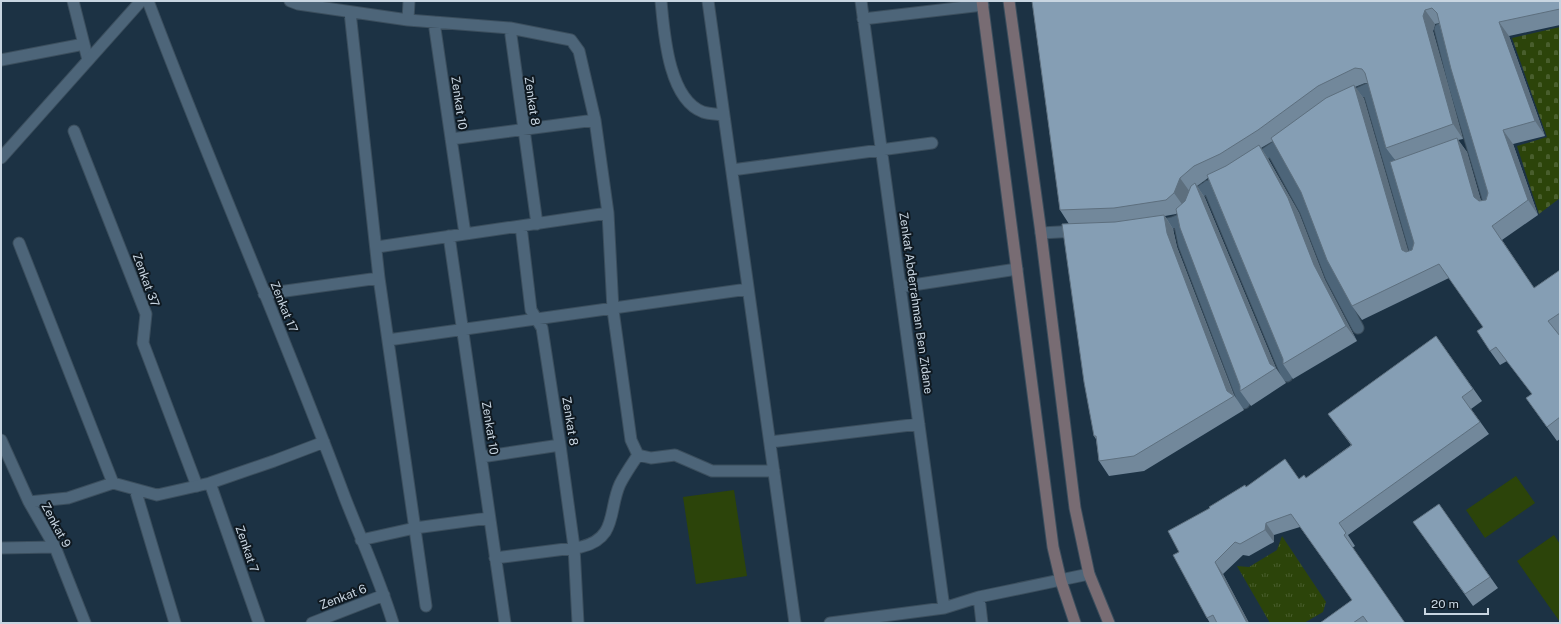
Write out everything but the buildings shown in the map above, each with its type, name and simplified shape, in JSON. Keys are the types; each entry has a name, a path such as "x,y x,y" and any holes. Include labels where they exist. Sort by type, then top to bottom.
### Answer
{"main road":[{"path":"1009,1 1041,233 1075,508 1089,574 1110,623"},
{"path":"982,3 1052,539 1061,581 1075,623"}],"street":[{"path":"73,1 88,60"},
{"path":"1,158 141,1"},
{"name":"Zenkat 17","path":"148,1 324,442 361,540 384,595 393,623"},
{"path":"290,1 298,4 408,20 510,28 571,40 579,51 595,120 608,214 613,310 631,440 638,455"},
{"path":"408,20 409,1"},
{"path":"661,1 665,38 673,75 680,90 691,104 702,112 724,115"},
{"path":"708,1 794,623"},
{"name":"Zenkat Abderrahman Ben Zidane","path":"861,1 944,608"},
{"path":"863,19 982,3"},
{"path":"350,12 377,247 379,278 426,606"},
{"name":"Zenkat 10","path":"434,22 465,234"},
{"name":"Zenkat 8","path":"510,28 537,224"},
{"path":"1440,29 1468,144 1491,209"},
{"path":"1,60 84,44"},
{"path":"1339,102 1368,89 1417,259"},
{"path":"451,139 595,120"},
{"name":"Zenkat 37","path":"74,131 146,314 143,343 197,486"},
{"path":"1246,166 1272,150 1298,131"},
{"path":"732,170 932,143"},
{"path":"1272,150 1306,210 1331,277 1358,328"},
{"path":"1391,172 1405,167"},
{"path":"1149,226 1179,221 1190,211 1195,197 1208,186 1233,175"},
{"path":"1208,186 1287,376"},
{"path":"377,247 608,214"},
{"path":"1179,221 1184,245 1244,403"},
{"name":"Zenkat 8","path":"521,226 531,310 542,328 560,445 574,547 578,623"},
{"path":"1041,233 1087,231"},
{"name":"Zenkat 10","path":"449,236 505,623"},
{"path":"19,243 113,483"},
{"path":"900,287 1017,269"},
{"path":"264,294 379,278"},
{"path":"388,340 613,310 748,289"},
{"path":"770,442 919,424"},
{"name":"Zenkat 9","path":"1,440 29,502 55,547 85,623"},
{"path":"29,502 68,498 113,483 157,495 210,483 324,442"},
{"path":"481,457 560,445"},
{"path":"638,455 651,458 675,455 712,471 774,471"},
{"path":"495,558 591,544 599,539 611,522 620,485 638,455"},
{"name":"Zenkat 7","path":"210,483 259,623"},
{"path":"134,489 175,623"},
{"path":"361,540 415,528 489,518"},
{"path":"1,548 55,547"},
{"path":"830,623 901,619 979,598 1089,574"},
{"name":"Zenkat 6","path":"312,623 384,595"},
{"path":"979,598 982,623"}],"green space":[{"path":"1560,27 1560,198 1539,214 1517,146 1547,137 1512,38"},
{"path":"1516,476 1535,503 1485,538 1466,510"},
{"path":"734,490 747,576 696,584 683,497"},
{"path":"1554,535 1560,544 1560,622 1517,561"},
{"path":"1282,536 1326,602 1323,612 1304,623 1270,623 1237,566 1249,567 1277,550"}]}
